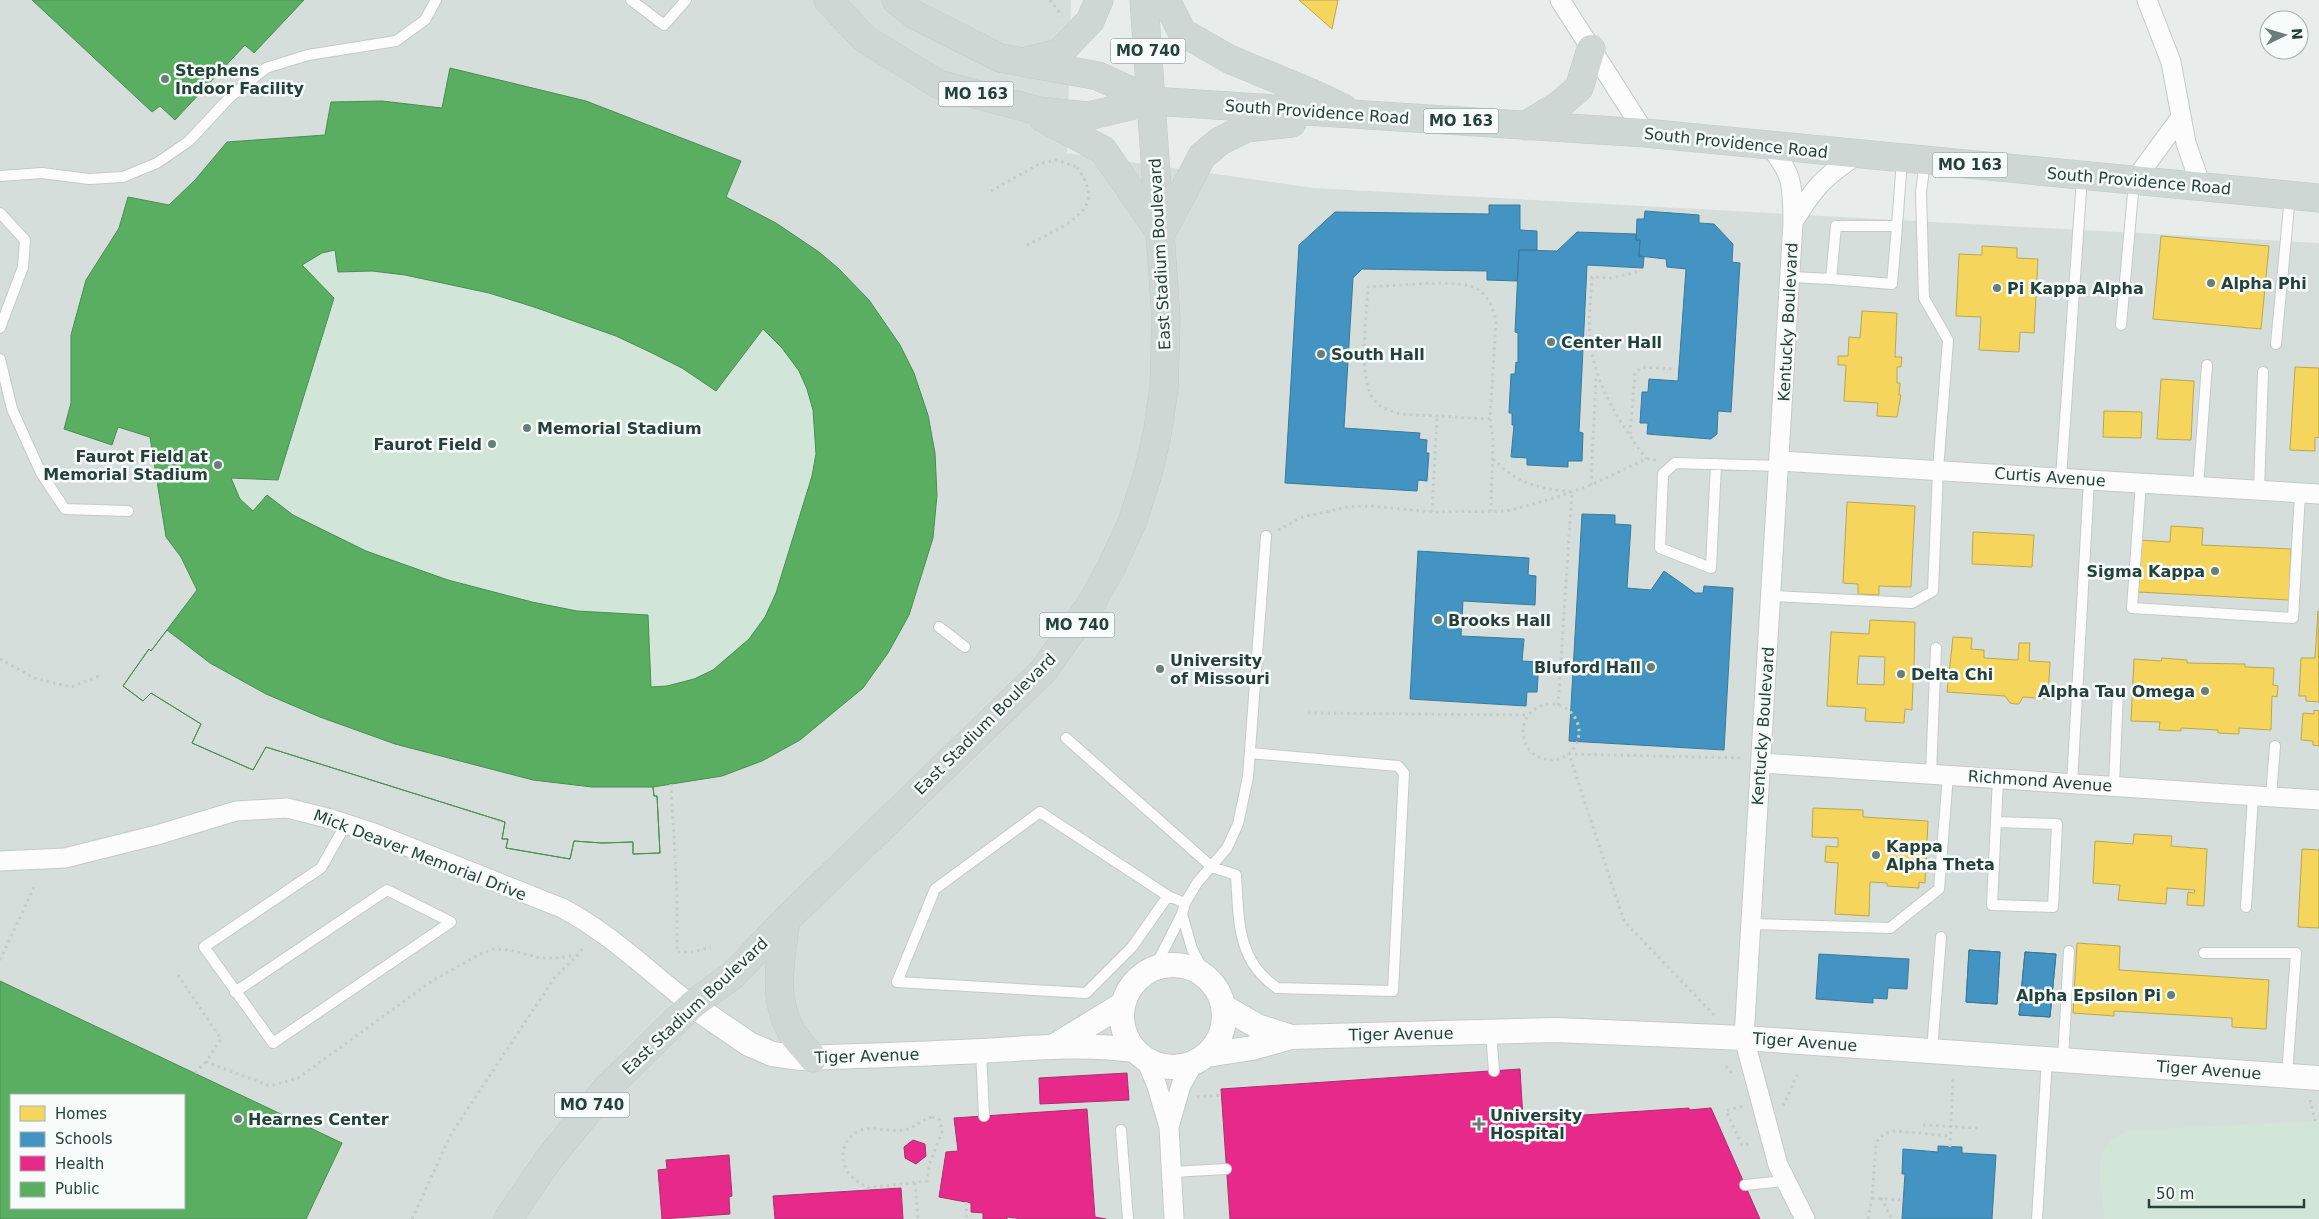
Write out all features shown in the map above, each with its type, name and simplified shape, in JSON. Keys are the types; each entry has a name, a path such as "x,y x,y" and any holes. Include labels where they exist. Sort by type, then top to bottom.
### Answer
{"main road":[{"name":"South Providence Road","path":"828,0 865,39 938,84 1039,111 1088,116 1152,101 1645,133 2319,198"},
{"name":"South Providence Road","path":"896,0 915,15 1000,58 1098,76 1152,101"},
{"path":"1020,62 1059,53 1090,21 1098,0"},
{"name":"East Stadium Boulevard","path":"508,1219 548,1160 585,1112 607,1088 692,1005 733,975 786,920 1043,670 1084,615 1107,576 1133,520 1149,470 1158,429 1164,387 1166,319 1144,0"},
{"path":"1166,0 1182,32 1230,59 1311,92 1356,114"},
{"path":"1525,126 1559,105 1579,88 1591,49"},
{"path":"1013,104 1058,124 1103,150 1161,234 1202,156 1220,141 1246,128 1356,114"},
{"path":"786,920 778,984 780,999 784,1015 794,1035 813,1058"}],"street":[{"path":"1560,0 1645,133"},
{"path":"2147,0 2171,62 2186,143 2201,186"},
{"path":"2134,181 2181,117"},
{"name":"Kentucky Boulevard","path":"1770,146 1784,165 1792,185 1793,222 1772,596 1754,760 1751,924 1744,1038 1778,1165 1805,1219"},
{"name":"Kentucky Boulevard","path":"1793,222 1812,191 1858,155"},
{"name":"Curtis Avenue","path":"1780,463 1938,470 2319,494"},
{"name":"Richmond Avenue","path":"1754,760 1940,775 2319,800"},
{"name":"Mick Deaver Memorial Drive","path":"0,861 65,858 158,835 236,811 287,808 346,824 562,908 587,921 608,936 692,1005"},
{"path":"1169,1127 1181,1085 1200,1060 1218,1042 1224,1025 1224,1006 1218,990 1206,976 1190,967 1173,964 1155,967 1140,976 1129,988 1123,1004 1121,1020 1125,1036 1140,1055 1157,1086 1169,1127 1174,1219"},
{"name":"Tiger Avenue","path":"1056,1045 1123,1004"},
{"name":"Tiger Avenue","path":"692,1005 749,1044 764,1050 801,1058 981,1051 1056,1045 1110,1047 1140,1055"},
{"name":"Tiger Avenue","path":"1224,1006 1257,1026 1290,1037"},
{"name":"Tiger Avenue","path":"1200,1060 1290,1037 1556,1030 1744,1038 2287,1075 2314,1088"},
{"path":"1140,1055 1161,1067 1177,1068 1200,1060"}],"lane":[{"path":"0,176 42,173 89,179 123,177 131,174 157,163 188,141 230,97 266,68 308,55 396,41 425,20 436,0"},
{"path":"631,0 664,25 686,0"},
{"path":"1790,277 1892,284 1897,226 1914,160"},
{"path":"1772,596 1912,604 1933,591 1938,470 1948,340 1924,298 1920,192 1914,160"},
{"path":"2061,478 2082,176"},
{"path":"2121,325 2134,181"},
{"path":"2276,344 2290,195"},
{"path":"0,213 25,240 23,267 0,328"},
{"path":"1832,279 1836,226 1897,226"},
{"path":"0,359 12,409 41,473 65,509 128,511"},
{"path":"2198,486 2207,365"},
{"path":"2259,490 2263,372"},
{"path":"1716,464 1711,568 1660,548 1663,474 1675,463 1780,463"},
{"path":"2072,784 2089,480"},
{"path":"2141,483 2132,608 2293,618 2300,493"},
{"path":"1155,967 1197,883 1227,848 1238,824 1248,777 1266,536"},
{"path":"940,627 965,647"},
{"path":"1751,924 1890,928 1939,889 1940,775 1936,648"},
{"path":"2114,786 2118,691"},
{"path":"1066,738 1212,867 1236,875 1240,935 1246,953 1262,978 1277,988 1393,991 1404,773 1398,766 1250,753"},
{"path":"2246,907 2262,796 2274,746"},
{"path":"1996,822 2057,824 2053,907 1992,905 1998,778"},
{"path":"1168,896 1132,948 1086,993 897,982 935,889 1040,812 1168,896 1185,904"},
{"path":"235,992 387,890 451,922 273,1043 235,992 204,947 321,868 346,824"},
{"path":"1182,914 1192,949 1206,976"},
{"path":"1932,1051 1941,937"},
{"path":"2037,1219 2069,951"},
{"path":"2204,953 2296,953 2287,1075"},
{"path":"1491,1032 1494,1071"},
{"path":"981,1051 984,1116"},
{"path":"1121,1130 1128,1219"},
{"path":"1172,1172 1226,1169"},
{"path":"1745,1185 1786,1181"}],"path":[{"path":"1050,0 1064,18"},
{"path":"991,191 1039,164 1056,160 1077,167 1085,180 1088,200 1080,214 1064,226 1027,245"},
{"path":"1077,167 1082,161"},
{"path":"1266,536 1303,517 1347,507 1370,506 1432,512 1507,511 1591,485 1646,459 1608,401 1597,373 1590,337 1592,277 1611,278 1637,272"},
{"path":"1490,420 1400,414 1387,410 1376,402 1368,389 1364,373 1368,287 1455,284 1471,286 1483,294 1493,307 1496,321 1490,420 1494,436 1491,511"},
{"path":"1630,436 1635,373 1642,367 1675,369"},
{"path":"1591,485 1597,373"},
{"path":"1432,512 1437,416"},
{"path":"1493,459 1502,468 1537,488 1572,492"},
{"path":"1558,705 1572,492"},
{"path":"0,659 34,678 71,686 99,676"},
{"path":"1568,754 1578,739 1577,722 1573,714 1558,705 1542,705 1528,716 1524,723 1525,741 1535,755 1552,760 1568,754 1754,760"},
{"path":"1308,713 1528,716"},
{"path":"1568,754 1624,921 1714,1016"},
{"path":"671,784 677,894 677,952 693,952 711,947"},
{"path":"0,960 36,883"},
{"path":"412,1219 451,1134 555,977 578,955 584,946"},
{"path":"206,1062 270,1086 298,1078 432,981 480,954 493,949 510,950 540,958 578,955"},
{"path":"178,975 221,1039 206,1062 195,1073"},
{"path":"1784,1113 1783,1106 1797,1074"},
{"path":"1950,1147 1953,1076"},
{"path":"2314,1088 2315,1121"},
{"path":"1743,1106 1726,1111 1742,1144 1752,1144 1750,1135"},
{"path":"932,1116 940,1120 942,1132 929,1165 927,1181 915,1184 868,1188 853,1178 847,1171 842,1159 843,1146 853,1135 862,1129 892,1132 909,1129 932,1116"},
{"path":"1924,1126 1979,1128"},
{"path":"1868,1219 1872,1198 1876,1144 1880,1137 1887,1132 1951,1136"},
{"path":"915,1184 918,1219"},
{"path":"1872,1198 1903,1200"},
{"path":"1881,1198 1892,1219"},
{"path":"966,1202 968,1219"}],"shaded area":[{"name":"University of Missouri","path":"0,0 1071,0 1067,153 1314,188 2319,243 2319,1219 0,1219"}],"green space":[{"name":"Memorial Stadium","path":"450,68 586,101 741,161 727,197 765,218 820,254 853,283 887,324 904,352 917,381 927,412 934,444 937,508 929,552 917,591 901,630 887,656 871,679 840,710 816,729 791,745 744,769 702,780 680,783 592,787 197,590 181,557 166,537 150,437 118,427 112,445 64,429 71,403 71,335 86,280 119,228 128,197 169,205 267,140 325,135 382,102 442,108"},
{"path":"2319,1121 2319,1219 2105,1219 2100,1165 2108,1144 2118,1136 2133,1130"}],"building: Homes":[{"path":"1299,0 1338,0 1332,29"},
{"name":"Alpha Phi","path":"2161,236 2269,246 2261,329 2153,319"},
{"name":"Pi Kappa Alpha","path":"1982,246 2017,248 2017,258 2038,259 2034,333 2020,332 2019,352 1979,350 1981,317 1956,316 1959,254 1982,255"},
{"path":"1862,311 1897,313 1895,357 1902,357 1901,367 1897,367 1897,383 1900,383 1899,395 1901,395 1897,417 1877,416 1878,403 1844,401 1846,365 1838,365 1838,356 1848,356 1849,337 1860,338"},
{"path":"2295,367 2319,368 2319,438 2315,437 2315,451 2290,450"},
{"path":"2161,379 2194,381 2191,440 2157,439"},
{"path":"2104,411 2142,412 2141,438 2103,437"},
{"path":"1847,502 1915,506 1911,587 1879,586 1879,595 1858,594 1858,584 1843,583"},
{"name":"Sigma Kappa","path":"2171,526 2203,528 2202,545 2291,549 2289,600 2138,592 2140,540 2170,542"},
{"path":"1973,532 2034,535 2032,567 1972,564"},
{"path":"2318,611 2319,702 2306,701 2306,696 2299,696 2301,658 2315,658"},
{"name":"Delta Chi","path":"1870,620 1915,622 1914,666 1918,671 1918,678 1913,683 1912,710 1905,709 1904,723 1865,721 1866,708 1827,706 1831,632 1869,634","holes":["1859,656 1885,657 1884,685 1857,684"]},
{"path":"1953,637 1972,638 1971,649 1984,650 1984,658 2018,660 2019,643 2030,643 2029,661 2050,662 2048,699 2023,697 2019,704 2015,704 2010,703 2005,696 1947,692"},
{"name":"Alpha Tau Omega","path":"2162,658 2187,660 2187,663 2245,664 2245,667 2274,668 2273,685 2278,686 2277,697 2272,696 2271,730 2239,728 2239,734 2218,733 2218,730 2181,728 2181,731 2159,730 2160,722 2131,721 2134,659 2161,661"},
{"path":"2314,710 2319,711 2319,746 2313,745 2313,741 2301,740 2303,713 2314,714"},
{"name":"Kappa Alpha Theta","path":"1813,808 1863,810 1863,817 1928,821 1925,883 1919,882 1919,888 1887,886 1887,883 1870,882 1869,916 1835,914 1838,863 1825,862 1826,846 1838,847 1838,838 1812,837"},
{"path":"2134,834 2172,836 2171,846 2207,849 2204,906 2187,905 2188,892 2194,893 2195,890 2167,888 2166,904 2118,900 2120,885 2093,883 2095,841 2133,844"},
{"path":"2302,849 2319,850 2319,928 2298,927"},
{"name":"Alpha Epsilon Pi","path":"2077,943 2120,946 2119,970 2269,980 2266,1029 2232,1027 2232,1018 2114,1011 2114,1016 2073,1013"}],"building: Schools":[{"name":"South Hall","path":"1489,205 1520,205 1520,230 1537,231 1537,250 1519,250 1517,281 1487,280 1487,271 1362,269 1353,278 1344,428 1420,433 1419,439 1427,440 1426,453 1429,453 1427,481 1418,480 1417,491 1285,483 1299,245 1335,212 1489,214"},
{"path":"1645,211 1699,215 1699,223 1714,224 1733,244 1732,262 1740,263 1731,412 1718,411 1717,434 1711,439 1647,434 1648,423 1640,423 1642,392 1648,392 1649,379 1678,381 1686,269 1667,267 1666,259 1639,256 1640,240 1636,240 1637,219 1644,219"},
{"name":"Center Hall","path":"1577,232 1636,234 1636,240 1640,240 1639,256 1644,257 1643,268 1587,265 1579,432 1583,433 1582,461 1568,461 1568,467 1527,465 1527,458 1511,457 1514,425 1512,425 1512,413 1509,413 1511,374 1515,374 1516,362 1518,363 1518,333 1515,332 1519,250 1557,251"},
{"name":"Bluford Hall","path":"1582,514 1615,515 1615,524 1631,525 1627,588 1651,590 1664,571 1695,593 1703,593 1704,586 1733,588 1724,750 1569,741"},
{"name":"Brooks Hall","path":"1418,551 1529,558 1528,575 1536,576 1535,605 1463,601 1461,636 1524,639 1522,661 1539,662 1537,692 1527,692 1526,706 1410,699"},
{"path":"1969,950 2000,952 1997,1004 1966,1002"},
{"path":"1969,950 2000,952 1997,1004 1966,1002"},
{"path":"2025,952 2056,954 2050,1017 2019,1015"},
{"path":"2025,952 2056,954 2050,1017 2019,1015"},
{"path":"1819,954 1909,959 1907,989 1888,988 1887,999 1873,998 1873,1003 1816,999"},
{"path":"1938,1146 1962,1147 1962,1153 1996,1155 1992,1219 1902,1219 1905,1174 1902,1174 1903,1149 1938,1152"}],"building: Health":[{"name":"University Hospital","path":"1520,1069 1523,1119 1711,1108 1760,1219 1230,1219 1221,1089"},
{"path":"1127,1073 1129,1100 1040,1104 1039,1078"},
{"path":"1087,1109 1095,1217 1106,1219 1023,1219 1007,1217 1007,1219 983,1219 983,1213 971,1212 971,1203 939,1197 946,1152 958,1151 954,1118"},
{"path":"913,1140 925,1144 926,1156 916,1164 905,1158 904,1147"},
{"path":"729,1155 732,1196 729,1197 730,1214 662,1219 658,1170 667,1169 666,1160"},
{"path":"901,1188 903,1219 775,1219 773,1196"}],"building: Public":[{"name":"Stephens Indoor Facility","path":"32,0 304,0 254,53 245,45 175,120 160,106 152,112"},
{"name":"Memorial Stadium","path":"450,68 586,101 741,161 726,197 776,223 819,252 838,268 869,300 900,345 914,373 928,415 935,453 937,495 933,538 909,615 888,653 863,688 800,740 762,761 722,776 653,787 654,796 657,796 660,853 633,854 633,842 602,843 574,841 570,859 506,848 508,839 502,839 505,822 266,747 253,770 192,743 201,724 151,693 143,701 123,686 149,649 151,651 197,590 181,557 166,537 150,437 118,427 112,445 64,429 71,403 71,335 86,280 119,228 128,197 169,205 195,180 227,142 325,135 331,102 382,101 442,108","holes":["335,250 338,272 372,271 405,275 489,293 534,307 616,336 682,368 716,391 763,329 782,348 799,371 807,389 813,410 816,454 812,476 776,593 765,617 749,639 713,670 694,679 667,686 651,687 648,615 577,611 532,602 448,580 366,551 293,515 267,495 253,511 240,499 231,478 278,480 334,298 302,265 322,253"]},
{"path":"167,630 210,663 266,694 320,717 395,744 533,780 592,787 653,787 654,796 657,796 660,853 633,854 633,842 602,843 574,841 570,859 506,848 508,839 502,839 505,822 266,747 253,770 192,743 201,724 151,693 143,701 123,686 149,649 151,651"},
{"name":"Hearnes Center","path":"0,981 342,1143 306,1219 0,1219"}],"place":[{"name":"Stephens Indoor Facility","path":"165,79"},
{"name":"Alpha Phi","path":"2211,283"},
{"name":"Pi Kappa Alpha","path":"1997,288"},
{"name":"Center Hall","path":"1551,342"},
{"name":"South Hall","path":"1321,354"},
{"name":"Memorial Stadium","path":"527,428"},
{"name":"Faurot Field","path":"492,444"},
{"name":"Faurot Field at Memorial Stadium","path":"218,465"},
{"name":"Sigma Kappa","path":"2215,571"},
{"name":"Brooks Hall","path":"1438,620"},
{"name":"Bluford Hall","path":"1651,667"},
{"name":"University of Missouri","path":"1160,669"},
{"name":"Delta Chi","path":"1901,674"},
{"name":"Alpha Tau Omega","path":"2205,691"},
{"name":"Kappa Alpha Theta","path":"1876,855"},
{"name":"Alpha Epsilon Pi","path":"2171,995"},
{"name":"Hearnes Center","path":"238,1119"},
{"name":"University Hospital","path":"1479,1124"}]}
